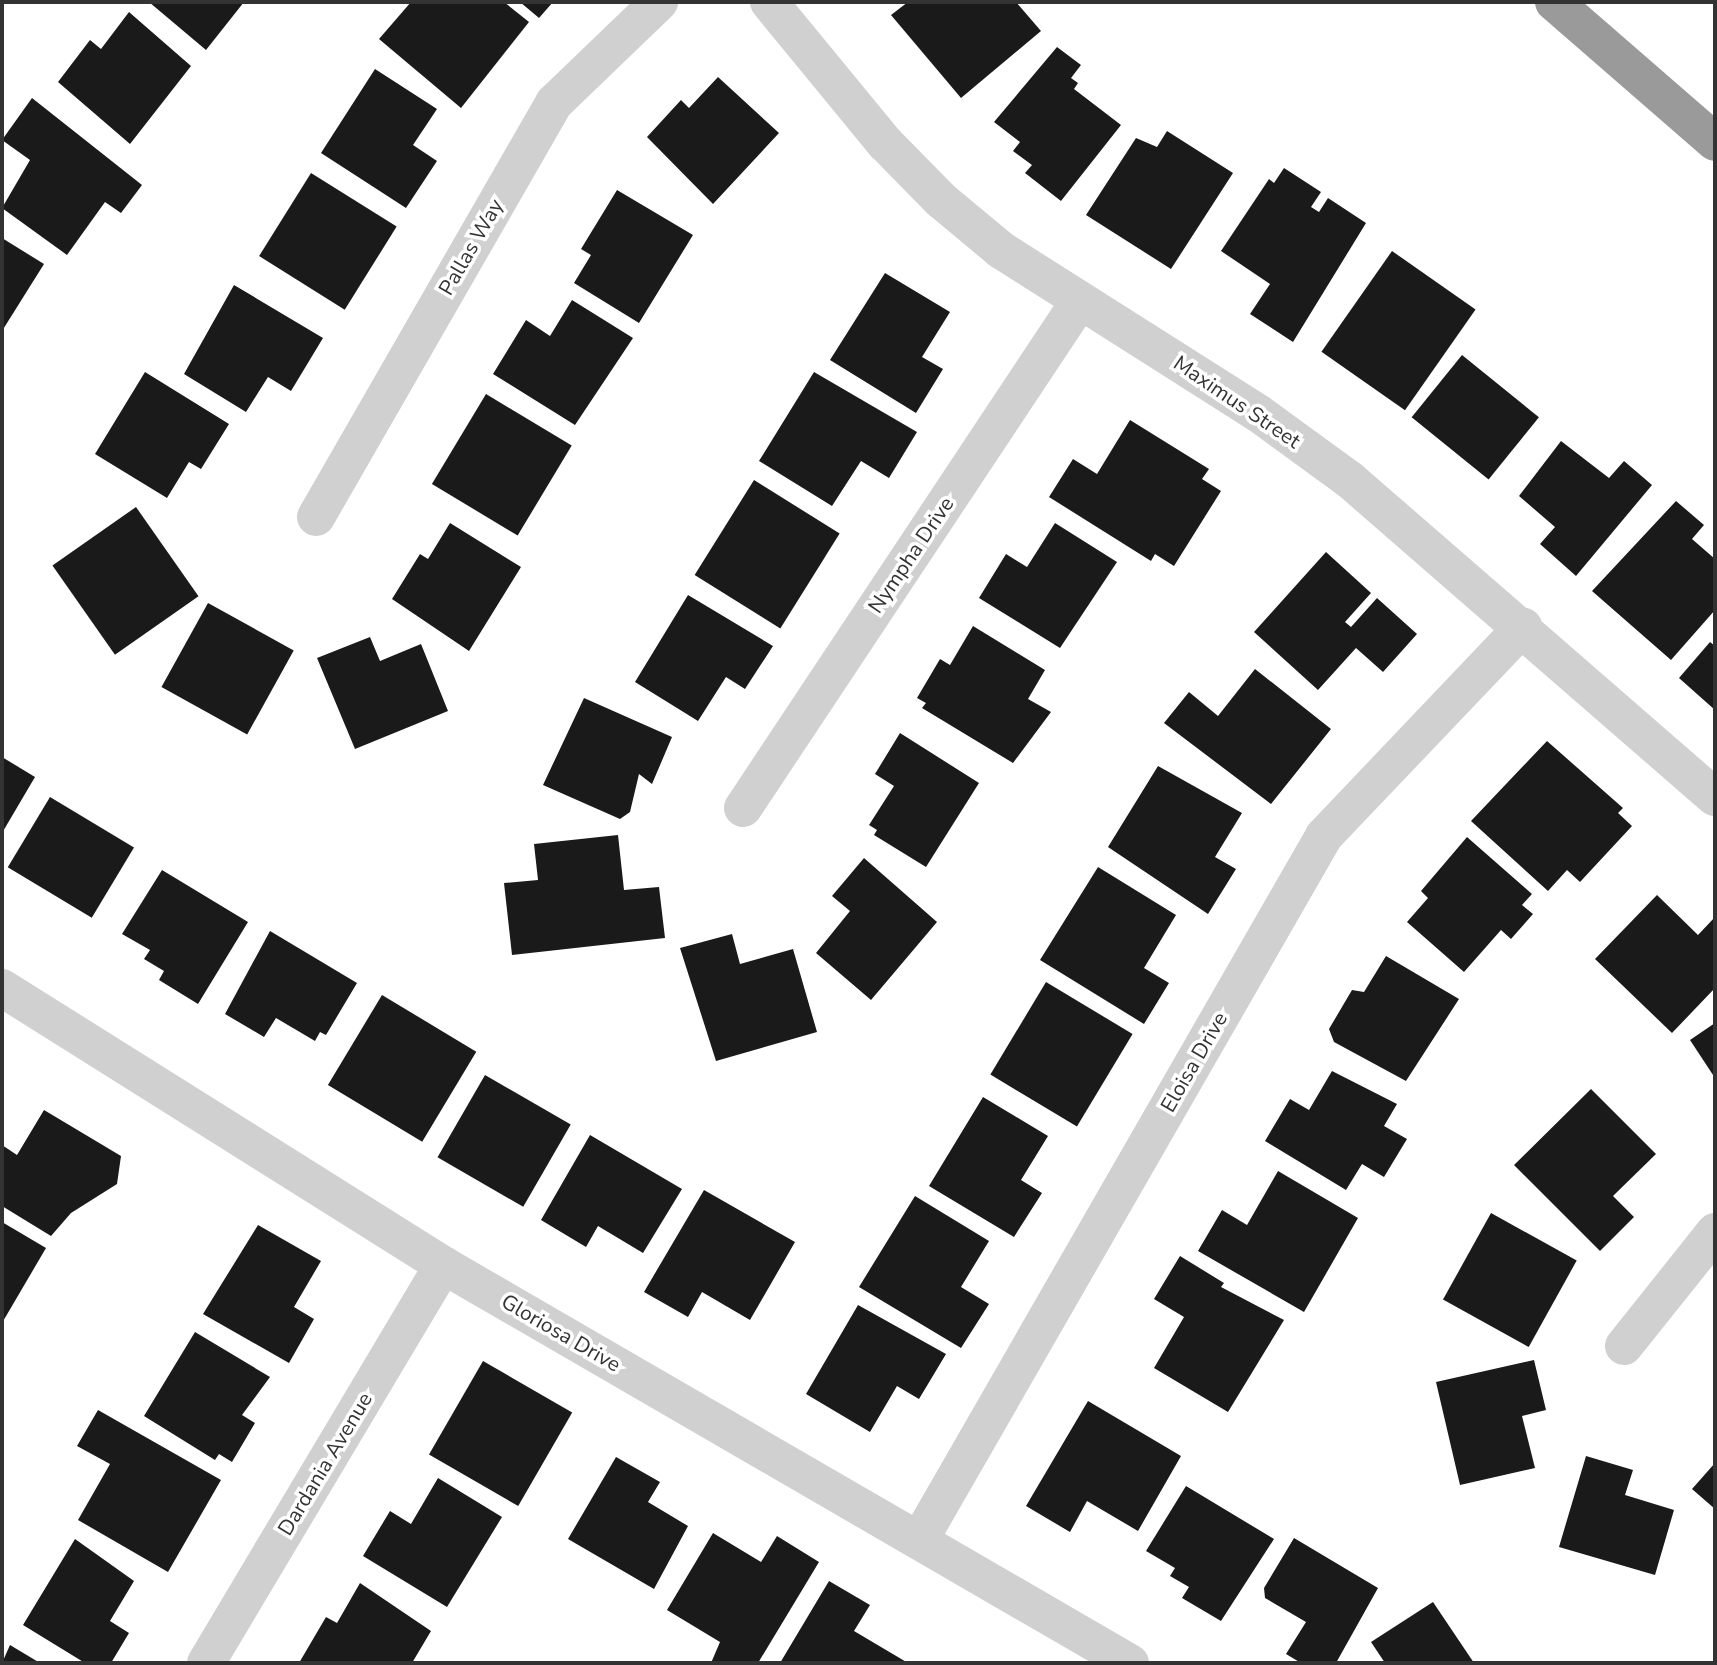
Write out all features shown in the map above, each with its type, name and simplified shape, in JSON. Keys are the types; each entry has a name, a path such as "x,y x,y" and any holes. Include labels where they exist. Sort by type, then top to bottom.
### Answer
{"highway":[{"path":"1554,2 1715,142"}],"street":[{"name":"Pallas Way","path":"316,517 554,103 659,2"},
{"name":"Maximus Street","path":"769,2 885,143 941,200 1079,302 1258,413 1350,480 1523,627 1715,797"},
{"name":"Nympha Drive","path":"743,807 1079,302"},
{"name":"Eloisa Drive","path":"920,1539 1324,836 1523,627"},
{"name":"Gloriosa Drive","path":"2,988 443,1265 1130,1663"},
{"path":"1624,1346 1715,1233"},
{"name":"Dardania Avenue","path":"206,1663 443,1265"}],"building":[{"path":"149,2 244,2 206,50"},
{"path":"411,2 504,2 529,22 461,108 379,39"},
{"path":"520,2 553,2 539,18"},
{"path":"908,2 1016,2 1041,31 961,98 891,15"},
{"path":"129,12 191,66 130,144 58,82 90,40 101,49"},
{"path":"1057,47 1081,65 1071,78 1078,83 1074,89 1121,125 1061,201 1025,173 1032,165 1013,151 1020,142 994,122"},
{"path":"375,69 437,109 413,145 437,161 406,208 321,153"},
{"path":"718,77 779,133 713,204 647,137 681,100 689,108"},
{"path":"32,98 142,185 121,213 105,202 67,255 2,208 30,160 2,140"},
{"path":"1167,131 1233,173 1171,269 1086,215 1136,138 1157,147"},
{"path":"1284,168 1321,192 1311,207 1319,212 1328,198 1366,223 1293,342 1250,314 1270,284 1221,251 1269,179 1274,183"},
{"path":"311,173 397,227 345,310 259,256"},
{"path":"617,190 693,235 639,323 574,283 591,255 581,249"},
{"path":"2,238 44,264 2,331"},
{"path":"1392,251 1476,310 1405,410 1321,352"},
{"path":"885,273 950,312 922,357 943,369 916,413 830,360"},
{"path":"234,285 323,338 291,391 268,377 246,412 184,374"},
{"path":"572,300 633,338 575,425 493,374 526,320 550,336"},
{"path":"1462,355 1539,417 1489,479 1412,417"},
{"path":"145,372 229,424 201,469 189,462 167,498 95,454"},
{"path":"814,372 917,432 889,478 861,461 832,506 759,461"},
{"path":"486,394 572,446 518,536 432,484"},
{"path":"1130,420 1209,469 1202,479 1221,491 1174,566 1155,554 1151,561 1049,497 1073,459 1097,474"},
{"path":"1561,441 1609,478 1624,461 1652,485 1576,576 1540,544 1555,527 1519,496"},
{"path":"754,480 840,534 780,629 695,575"},
{"path":"1676,501 1704,525 1692,539 1715,559 1715,610 1671,660 1592,591"},
{"path":"136,507 199,596 115,655 52,566"},
{"path":"450,523 521,567 469,651 392,599 420,554 428,559"},
{"path":"1055,523 1117,562 1060,648 979,598 1006,554 1027,567"},
{"path":"1326,552 1371,593 1345,622 1351,627 1377,598 1417,634 1383,672 1356,648 1318,690 1254,632"},
{"path":"688,595 773,646 745,689 726,677 698,721 635,682"},
{"path":"208,603 294,651 247,734 161,687"},
{"path":"973,626 1045,670 1028,699 1051,712 1013,763 922,708 926,703 917,698 940,659 950,665"},
{"path":"370,637 380,661 421,644 448,711 355,749 317,658"},
{"path":"1710,642 1715,646 1715,710 1679,678"},
{"path":"1255,669 1331,729 1271,804 1164,723 1189,692 1218,716"},
{"path":"584,698 672,737 652,784 639,774 630,812 620,819 543,785"},
{"path":"900,733 979,783 926,867 874,835 877,830 869,825 894,786 875,774"},
{"path":"1547,741 1623,808 1618,813 1632,826 1580,882 1567,870 1548,891 1471,821"},
{"path":"2,757 35,777 2,833"},
{"path":"1158,766 1242,813 1215,857 1236,869 1208,914 1108,847"},
{"path":"50,797 134,847 92,918 8,867"},
{"path":"618,835 624,890 659,887 665,938 512,955 504,883 538,880 534,844"},
{"path":"1467,837 1532,894 1522,905 1533,914 1511,939 1501,930 1464,972 1407,922 1428,898 1421,891"},
{"path":"864,858 937,922 871,1000 816,953 850,911 832,896"},
{"path":"1098,867 1176,915 1144,968 1169,983 1144,1024 1040,960"},
{"path":"162,870 248,922 198,1004 159,980 164,971 144,959 150,950 122,934"},
{"path":"1657,895 1698,935 1715,917 1715,988 1672,1033 1595,959"},
{"path":"270,931 357,983 326,1035 320,1032 315,1041 276,1018 264,1037 225,1014"},
{"path":"732,934 740,964 793,949 817,1032 716,1061 680,948"},
{"path":"1386,956 1459,999 1406,1081 1334,1042 1329,1029 1352,990 1364,992"},
{"path":"1046,982 1133,1034 1077,1127 990,1075"},
{"path":"382,995 476,1052 422,1142 328,1085"},
{"path":"1715,1023 1715,1078 1690,1040"},
{"path":"1332,1071 1397,1104 1384,1126 1407,1139 1384,1177 1362,1164 1346,1190 1265,1141 1290,1099 1309,1110"},
{"path":"485,1075 571,1124 523,1207 438,1157"},
{"path":"1591,1089 1656,1154 1613,1196 1634,1217 1600,1251 1514,1165"},
{"path":"983,1097 1048,1136 1021,1180 1042,1193 1014,1237 929,1186"},
{"path":"44,1110 121,1156 117,1184 71,1213 51,1236 2,1206 2,1145 17,1155"},
{"path":"590,1135 682,1189 643,1253 598,1226 586,1247 541,1220"},
{"path":"1278,1171 1358,1218 1304,1312 1198,1251 1222,1210 1247,1225"},
{"path":"704,1190 795,1242 750,1320 702,1292 688,1317 644,1292"},
{"path":"915,1196 989,1241 961,1287 989,1304 961,1348 859,1287"},
{"path":"1491,1213 1577,1261 1529,1347 1443,1300"},
{"path":"2,1222 46,1248 2,1323"},
{"path":"258,1225 321,1261 294,1307 314,1319 289,1363 203,1314"},
{"path":"1180,1256 1224,1283 1221,1287 1284,1320 1228,1412 1154,1368 1184,1317 1154,1299"},
{"path":"858,1305 946,1354 919,1399 897,1386 870,1432 806,1394"},
{"path":"195,1332 270,1377 242,1415 255,1423 232,1462 219,1454 215,1460 144,1416"},
{"path":"1534,1360 1546,1410 1522,1416 1535,1468 1460,1485 1436,1382"},
{"path":"483,1361 572,1412 518,1506 429,1455"},
{"path":"1088,1401 1181,1456 1138,1531 1087,1501 1070,1532 1026,1506"},
{"path":"98,1410 221,1480 168,1572 78,1520 110,1464 77,1446"},
{"path":"1586,1456 1633,1470 1625,1495 1674,1510 1655,1575 1559,1547"},
{"path":"616,1457 660,1482 648,1502 688,1526 654,1589 568,1539"},
{"path":"1715,1463 1715,1509 1692,1489"},
{"path":"438,1478 502,1517 447,1607 363,1556 390,1511 411,1524"},
{"path":"1186,1486 1274,1539 1221,1621 1182,1598 1189,1587 1170,1576 1175,1568 1146,1551"},
{"path":"713,1533 761,1562 777,1536 819,1562 758,1663 711,1663 720,1642 667,1610"},
{"path":"1294,1538 1378,1588 1336,1663 1301,1663 1286,1654 1306,1622 1265,1598 1264,1588"},
{"path":"75,1539 134,1581 110,1621 129,1633 111,1663 85,1663 23,1625"},
{"path":"829,1581 870,1605 854,1631 908,1663 780,1663"},
{"path":"360,1583 431,1631 412,1663 299,1663 326,1617 337,1623"},
{"path":"1433,1602 1474,1663 1385,1663 1371,1642"},
{"path":"10,1645 40,1663 2,1663"}]}
